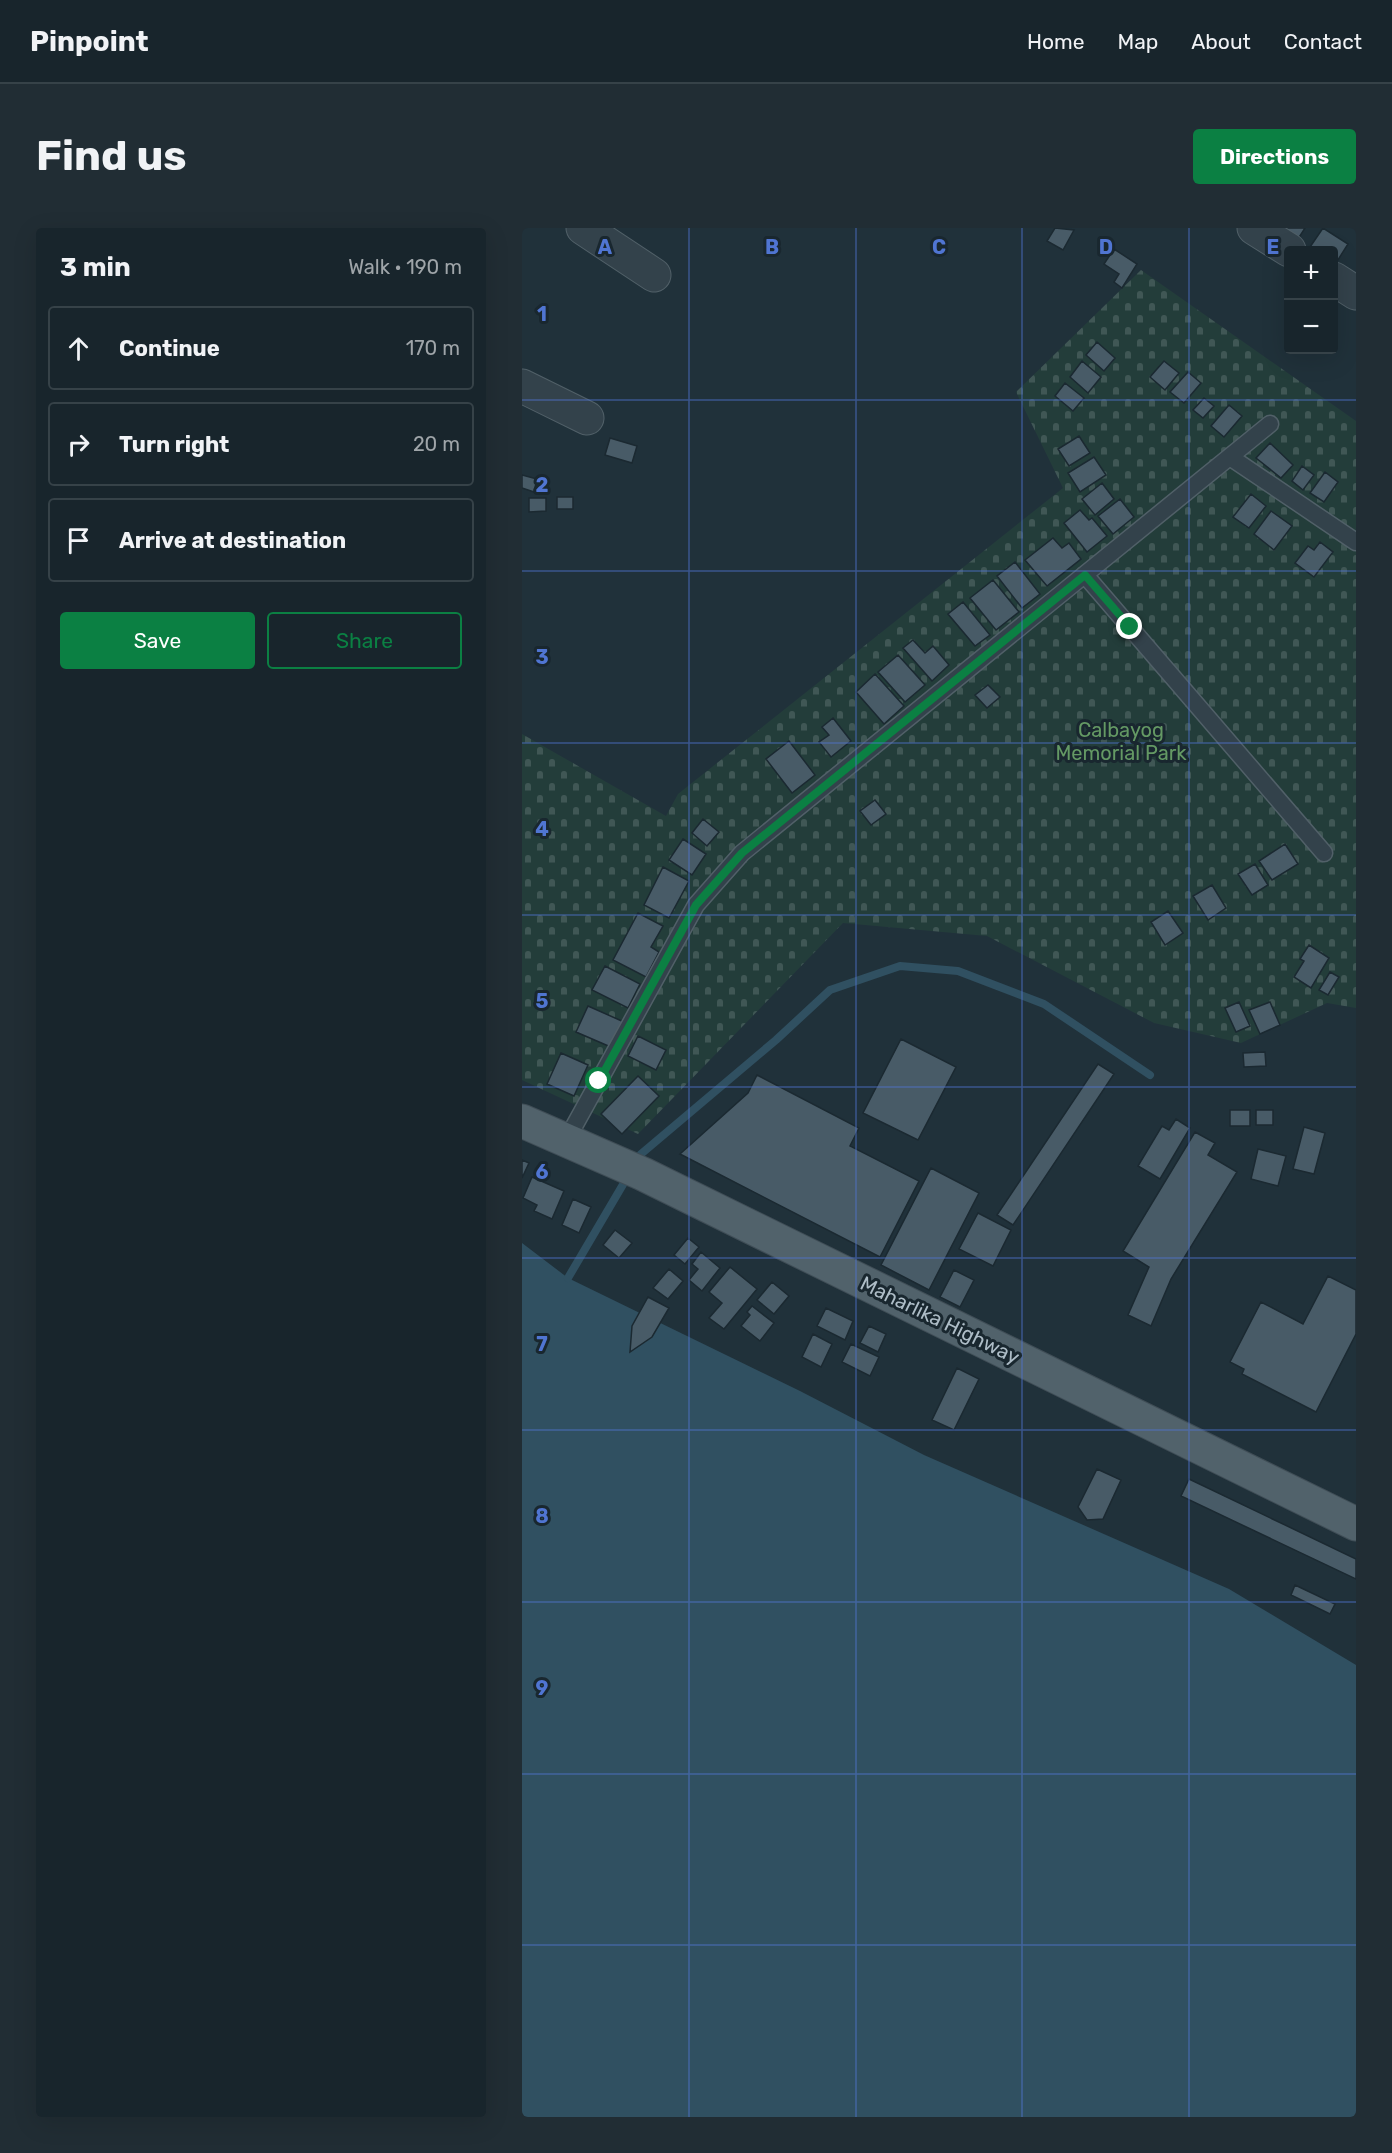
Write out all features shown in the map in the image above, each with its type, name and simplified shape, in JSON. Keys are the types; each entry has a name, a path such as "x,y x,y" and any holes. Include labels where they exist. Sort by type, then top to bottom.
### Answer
{"main road":[{"name":"Maharlika Highway","path":"522,1121 643,1174 1356,1524"}],"street":[{"path":"583,228 654,275"},
{"path":"1254,228 1284,247"},
{"path":"1338,282 1356,293"},
{"path":"522,386 587,418"}],"lane":[{"path":"581,1145 696,905 742,853 1270,424"},
{"path":"1230,457 1356,542"},
{"path":"1085,575 1324,853"}],"green space":[{"name":"Calbayog Memorial Park","path":"1141,270 1356,421 1356,1008 1327,1003 1241,1043 1154,1023 987,936 843,923 638,1134 522,1080 522,734 666,816 678,794 1063,488 1016,392"}],"water":[{"path":"522,1243 568,1278 800,1391 924,1455 1229,1589 1356,1665 1356,2117 522,2117"}],"building":[{"path":"1055,228 1074,230 1063,250 1047,241"},
{"path":"1280,228 1305,228 1298,239"},
{"path":"1323,228 1348,244 1338,260 1338,246 1311,246"},
{"path":"1114,249 1137,264 1122,288 1114,282 1119,274 1104,264"},
{"path":"1097,342 1115,358 1104,371 1086,355"},
{"path":"1082,361 1101,377 1088,393 1070,377"},
{"path":"1164,361 1179,373 1165,390 1150,377"},
{"path":"1188,372 1201,383 1184,403 1170,392"},
{"path":"1065,383 1084,398 1073,411 1055,396"},
{"path":"1204,398 1214,406 1203,418 1193,410"},
{"path":"1229,405 1242,416 1224,437 1211,426"},
{"path":"1079,436 1090,453 1069,466 1058,449"},
{"path":"610,438 637,446 632,463 605,455"},
{"path":"1270,443 1293,465 1281,478 1256,458"},
{"path":"1094,457 1106,475 1080,492 1068,473"},
{"path":"1302,466 1314,475 1303,490 1292,481"},
{"path":"1325,472 1338,482 1324,502 1310,493"},
{"path":"522,475 537,479 534,492 522,488"},
{"path":"1102,483 1114,499 1095,515 1082,499"},
{"path":"1251,494 1266,506 1249,528 1233,517"},
{"path":"557,497 573,497 573,509 557,509"},
{"path":"529,498 546,498 546,511 529,512"},
{"path":"1120,499 1134,517 1113,534 1098,516"},
{"path":"1080,510 1089,520 1092,518 1107,536 1087,552 1064,523"},
{"path":"1271,511 1292,526 1274,550 1254,534"},
{"path":"1053,538 1062,548 1069,543 1081,559 1047,586 1025,560"},
{"path":"1320,542 1333,552 1314,577 1295,563 1308,546 1314,550"},
{"path":"1015,562 1040,594 1022,608 997,576"},
{"path":"993,580 1019,612 996,630 970,598"},
{"path":"963,602 990,635 975,646 948,614"},
{"path":"913,640 925,653 933,646 949,665 932,681 903,648"},
{"path":"898,655 925,685 905,702 878,672"},
{"path":"875,674 904,706 884,724 856,692"},
{"path":"988,685 1000,697 987,708 975,695"},
{"path":"833,718 851,741 831,757 819,742 829,735 822,727"},
{"path":"789,741 815,775 792,793 766,759"},
{"path":"875,800 886,814 871,825 860,811"},
{"path":"703,819 719,832 707,846 692,833"},
{"path":"683,839 706,854 692,875 669,860"},
{"path":"1285,844 1298,864 1272,880 1259,861"},
{"path":"1255,864 1268,885 1252,895 1238,874"},
{"path":"663,867 689,881 669,918 644,905"},
{"path":"1212,885 1226,908 1208,920 1193,896"},
{"path":"1168,911 1183,933 1165,945 1151,922"},
{"path":"638,913 663,926 651,947 659,952 646,977 613,960"},
{"path":"1309,945 1329,958 1311,988 1294,977 1304,961 1300,959"},
{"path":"605,966 640,984 628,1008 592,990"},
{"path":"1330,972 1339,977 1328,995 1319,990"},
{"path":"1239,1002 1250,1026 1236,1032 1225,1008"},
{"path":"1270,1002 1280,1025 1260,1034 1249,1010"},
{"path":"588,1006 624,1022 613,1048 576,1032"},
{"path":"638,1036 666,1050 656,1070 628,1056"},
{"path":"901,1039 956,1067 918,1140 863,1113"},
{"path":"1265,1052 1266,1066 1244,1067 1243,1053"},
{"path":"561,1053 588,1065 574,1096 547,1084"},
{"path":"1098,1064 1114,1074 1013,1225 997,1215"},
{"path":"757,1075 859,1128 850,1146 919,1181 880,1257 680,1154 748,1093"},
{"path":"638,1076 659,1096 622,1134 601,1114"},
{"path":"1230,1110 1250,1110 1250,1126 1230,1126"},
{"path":"1256,1110 1273,1110 1273,1125 1256,1125"},
{"path":"1176,1119 1190,1128 1160,1179 1138,1166 1162,1126 1169,1130"},
{"path":"1304,1127 1325,1133 1314,1174 1293,1169"},
{"path":"1195,1132 1215,1143 1208,1155 1237,1172 1171,1279 1151,1326 1128,1315 1149,1267 1123,1251"},
{"path":"1258,1149 1286,1156 1278,1186 1251,1179"},
{"path":"522,1160 529,1163 522,1178"},
{"path":"931,1168 979,1193 929,1290 881,1265"},
{"path":"532,1177 564,1191 552,1219 534,1211 537,1205 523,1198"},
{"path":"573,1199 591,1207 579,1233 562,1225"},
{"path":"978,1213 1011,1230 993,1266 959,1249"},
{"path":"615,1230 632,1243 619,1258 603,1245"},
{"path":"688,1238 699,1247 685,1264 674,1255"},
{"path":"701,1252 720,1268 702,1291 689,1280 698,1269 692,1264"},
{"path":"730,1267 757,1289 724,1329 709,1318 722,1303 709,1292"},
{"path":"669,1269 683,1281 668,1299 653,1288"},
{"path":"954,1270 974,1280 960,1307 940,1297"},
{"path":"1328,1276 1356,1290 1356,1334 1316,1412 1242,1374 1244,1369 1230,1362 1261,1302 1303,1324"},
{"path":"772,1282 789,1296 774,1314 757,1300"},
{"path":"648,1297 669,1308 652,1337 630,1352 632,1326"},
{"path":"752,1306 774,1323 760,1341 741,1326 750,1315 747,1312"},
{"path":"826,1308 853,1321 845,1340 817,1326"},
{"path":"869,1326 886,1334 878,1352 860,1343"},
{"path":"813,1334 832,1344 821,1367 802,1357"},
{"path":"851,1344 879,1357 870,1376 842,1362"},
{"path":"957,1368 979,1379 954,1430 932,1420"},
{"path":"1097,1469 1121,1480 1103,1519 1087,1520 1078,1507"},
{"path":"1189,1479 1356,1559 1356,1579 1181,1496"},
{"path":"1295,1585 1335,1604 1330,1614 1291,1595"}],"waterway":[{"path":"635,1165 641,1154 776,1040 830,990 900,966 958,971 1044,1004 1150,1075"},
{"path":"568,1278 628,1176"}],"route":[{"path":"599,1081 696,905 742,853 1085,575 1130,627"}]}
